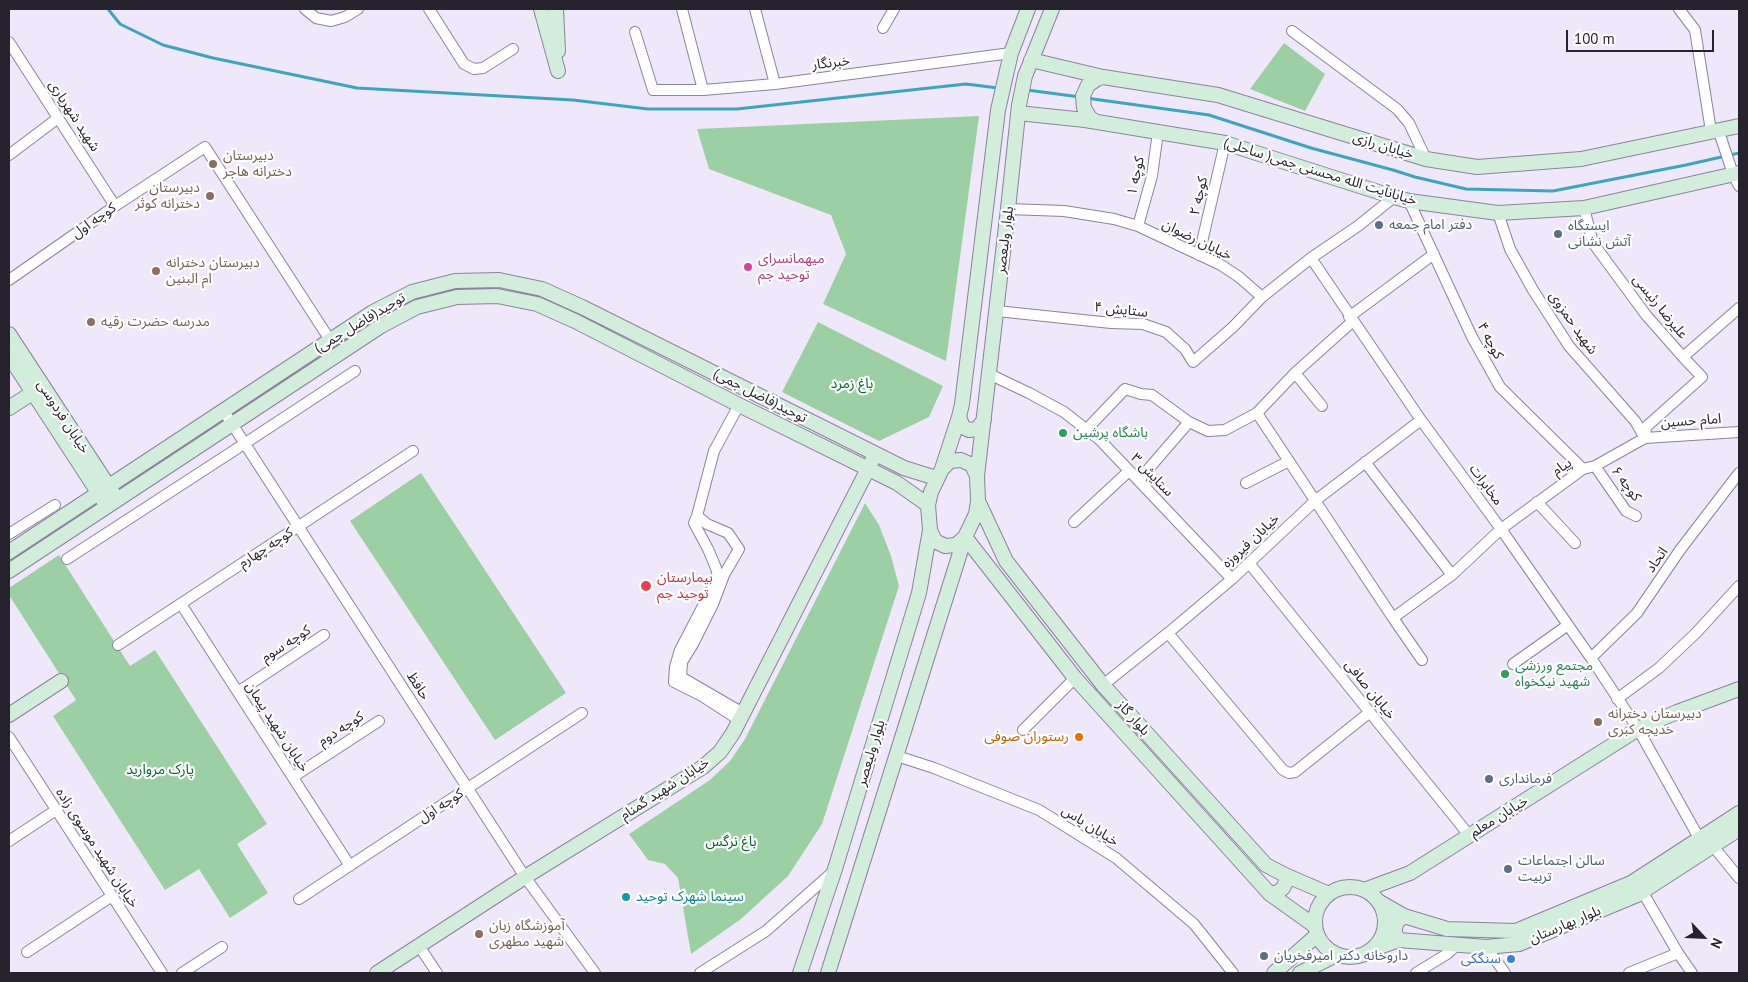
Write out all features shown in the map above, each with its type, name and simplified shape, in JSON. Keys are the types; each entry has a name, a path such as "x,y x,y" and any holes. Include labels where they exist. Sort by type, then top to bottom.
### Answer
{"street":[{"path":"305,9 316,18 331,21 345,17 358,9"},
{"path":"429,9 464,64 474,69 483,68 512,49"},
{"path":"541,9 558,71 556,9"},
{"path":"682,9 703,90"},
{"path":"755,9 775,84"},
{"path":"883,28 894,9"},
{"name":"بلوار ولیعصر","path":"800,973 835,869 919,593 930,530 928,505 959,417 1000,100 1011,53 1028,9"},
{"name":"بلوار ولیعصر","path":"828,973 965,537 976,514 978,501 977,476 1018,109 1025,76 1052,9"},
{"path":"1679,9 1695,30 1715,130 1737,178"},
{"path":"1292,31 1396,109 1409,122 1426,159"},
{"name":"خبرنگار","path":"635,32 653,90 703,90 775,84 1011,53"},
{"name":"شهید شهریاری","path":"9,42 115,206"},
{"name":"خیابان رازی","path":"1031,60 1103,77 1218,95 1426,159 1477,166 1581,159 1739,126"},
{"path":"1095,121 1090,118 1084,108 1083,96 1088,86 1103,77"},
{"name":"خیابانآیت الله محسنی جمی( ساحلی)","path":"1018,109 1225,143 1409,201 1498,213 1584,208 1737,178"},
{"path":"9,155 58,118"},
{"name":"کوچه ۱","path":"1138,226 1152,176 1158,132"},
{"name":"کوچه ۲","path":"1199,255 1225,143"},
{"name":"کوچه اول","path":"9,280 115,206 205,147 330,340"},
{"path":"1262,297 1394,197"},
{"name":"کوچه ۴","path":"1409,201 1472,338 1500,387 1583,469"},
{"name":"علیرضا رئیسی","path":"1584,208 1593,244 1646,315 1683,357 1739,308"},
{"name":"خیابان رضوان","path":"1008,210 1064,211 1114,219 1138,226 1220,265 1239,277 1262,297"},
{"name":"شهید حمزوی","path":"1498,213 1510,249 1533,290 1569,346 1635,421 1645,438"},
{"path":"1086,430 1124,389 1152,395 1189,422 1208,431 1225,430 1257,413 1351,319 1434,254"},
{"name":"مخابرات","path":"1311,258 1421,420 1501,529 1591,658 1638,729 1700,838"},
{"name":"توحید(فاضل جمی)","path":"9,552 373,312 412,292 455,281 499,280 542,289 582,307 904,468 939,474"},
{"name":"توحید(فاضل جمی)","path":"9,571 381,326 418,307 457,297 498,296 537,304 575,321 739,405 868,468 897,483 928,505"},
{"name":"ستایش ۴","path":"996,311 1102,322 1143,324 1166,332 1185,349 1193,362 1234,327 1262,297"},
{"name":"خیابان فردوسی","path":"9,334 38,389 113,504"},
{"name":"خیابان فردوسی","path":"9,356 38,389"},
{"path":"1645,438 1646,427 1702,377 1683,357"},
{"path":"692,380 699,365"},
{"path":"67,559 354,371"},
{"path":"1295,373 1322,406"},
{"name":"ستایش ۳","path":"989,374 1030,393 1064,412 1100,440 1232,579"},
{"path":"9,408 38,389"},
{"path":"739,405 714,451 696,520 718,577 680,650 675,667 674,682 741,716"},
{"name":"حافظ","path":"223,410 525,876 596,973"},
{"path":"1257,413 1422,660"},
{"path":"959,417 963,427 969,430 976,429 984,420"},
{"name":"خیابان فیروزه","path":"1103,685 1232,579 1316,500 1421,420"},
{"path":"1139,480 1189,422"},
{"name":"امام حسین","path":"1645,438 1739,432"},
{"name":"پیام","path":"1393,618 1452,575 1501,529 1583,469 1595,466 1645,438"},
{"name":"کوچه چهارم","path":"118,645 413,451"},
{"name":"خیابان شهید گمنام","path":"377,973 525,876 703,767 720,752 733,733 876,454"},
{"path":"939,474 950,461 962,460 972,465 977,476"},
{"path":"1246,484 1289,461"},
{"path":"1365,462 1452,575"},
{"name":"کوچه ۶","path":"1595,466 1626,510 1636,516"},
{"path":"1074,522 1129,471"},
{"name":"اتحاد","path":"1591,658 1637,613 1680,550 1739,473"},
{"name":"بلوار گاز","path":"978,501 1006,561 1103,685 1266,865 1329,894"},
{"path":"1537,502 1575,543"},
{"path":"9,534 55,505"},
{"path":"696,520 728,533 739,549 724,575 713,604 693,644 682,662 681,677 741,716"},
{"path":"930,530 935,541 945,546 956,545 965,537"},
{"name":"بلوار گاز","path":"965,537 1076,678 1270,894 1316,931"},
{"path":"985,561 983,553 988,546 992,545 999,548"},
{"name":"خیابان صافی","path":"1249,562 1469,835"},
{"path":"1617,699 1672,656 1739,586"},
{"name":"خیابان شهید پیمان","path":"181,604 350,866"},
{"path":"1513,664 1568,625"},
{"path":"1168,633 1283,770 1289,773 1295,772 1370,712"},
{"name":"کوچه سوم","path":"238,692 324,635"},
{"path":"1023,730 1076,678"},
{"path":"9,715 61,681"},
{"name":"خیابان معلم","path":"1364,890 1410,873 1638,729 1739,689"},
{"name":"کوچه اول","path":"299,899 582,714"},
{"name":"کوچه دوم","path":"293,777 380,721"},
{"name":"خیابان شهید موسوی زاده","path":"9,737 162,973"},
{"name":"خیابان یاس","path":"897,756 934,768 1039,810 1116,858 1194,924 1232,973"},
{"path":"9,841 56,810"},
{"name":"بلوار بهارستان","path":"1378,901 1404,916 1447,929 1516,931 1631,883 1739,812"},
{"name":"بلوار بهارستان","path":"1371,950 1400,940 1486,947 1519,944 1642,891 1739,829"},
{"path":"1713,846 1739,878"},
{"path":"700,973 766,931 835,869"},
{"path":"1270,894 1278,892 1283,888 1286,882 1285,875"},
{"path":"1346,887 1364,890 1378,901 1382,909 1384,927 1377,944 1371,950 1354,957 1336,955 1321,943 1316,931 1318,908 1329,894 1346,887"},
{"path":"1642,891 1678,953 1692,973"},
{"path":"27,952 112,896"},
{"path":"1400,940 1394,928 1397,922 1404,916"},
{"path":"1274,973 1316,931"},
{"path":"1416,973 1447,954 1458,944"},
{"path":"419,946 437,973"},
{"path":"182,973 222,947"},
{"path":"1486,947 1505,973"},
{"path":"1629,973 1678,953"},
{"path":"1300,973 1336,955"}],"green space":[{"path":"1284,43 1325,74 1305,111 1250,89"},
{"path":"979,116 946,361 823,304 846,254 831,215 709,169 697,129"},
{"name":"باغ زمرد","path":"818,322 943,386 929,417 879,441 782,392"},
{"path":"421,473 566,693 495,740 350,521"},
{"name":"باغ نرگس","path":"865,503 879,525 891,556 899,586 822,824 788,876 741,919 691,954 678,878 665,864 648,860 629,834 710,780 730,761 745,739"},
{"name":"پارک مروارید","path":"59,555 130,666 155,650 267,824 237,844 268,893 230,918 199,869 165,890 53,716 76,700 9,595 9,588"}],"waterway":[{"path":"108,9 120,24 163,45 213,58 357,88 573,100 648,109 737,109 966,84 998,88"},
{"path":"1027,90 1080,97"},
{"path":"1086,98 1209,115 1311,148 1466,189 1553,191 1739,153"}],"place":[{"name":"دبیرستان دخترانه هاجر","path":"213,164"},
{"name":"دبیرستان دخترانه کوثر","path":"210,196"},
{"name":"دفتر امام جمعه","path":"1379,225"},
{"name":"ایستگاه آتش نشانی","path":"1558,234"},
{"name":"میهمانسرای توحید جم","path":"748,267"},
{"name":"دبیرستان دخترانه ام البنین","path":"156,271"},
{"name":"مدرسه حضرت رقیه","path":"91,322"},
{"name":"باشگاه پرشین","path":"1063,433"},
{"name":"بیمارستان توحید جم","path":"646,586"},
{"name":"مجتمع ورزشی شهید نیکخواه","path":"1505,674"},
{"name":"دبیرستان دخترانه خدیجه کبری","path":"1598,722"},
{"name":"رستوران صوفی","path":"1079,737"},
{"name":"فرمانداری","path":"1489,779"},
{"name":"سالن اجتماعات تربیت","path":"1508,869"},
{"name":"سینما شهرک توحید","path":"626,897"},
{"name":"آموزشگاه زبان شهید مطهری","path":"479,934"},
{"name":"داروخانه دکتر امیرفخریان","path":"1264,956"},
{"name":"سنگکی","path":"1511,959"}]}
